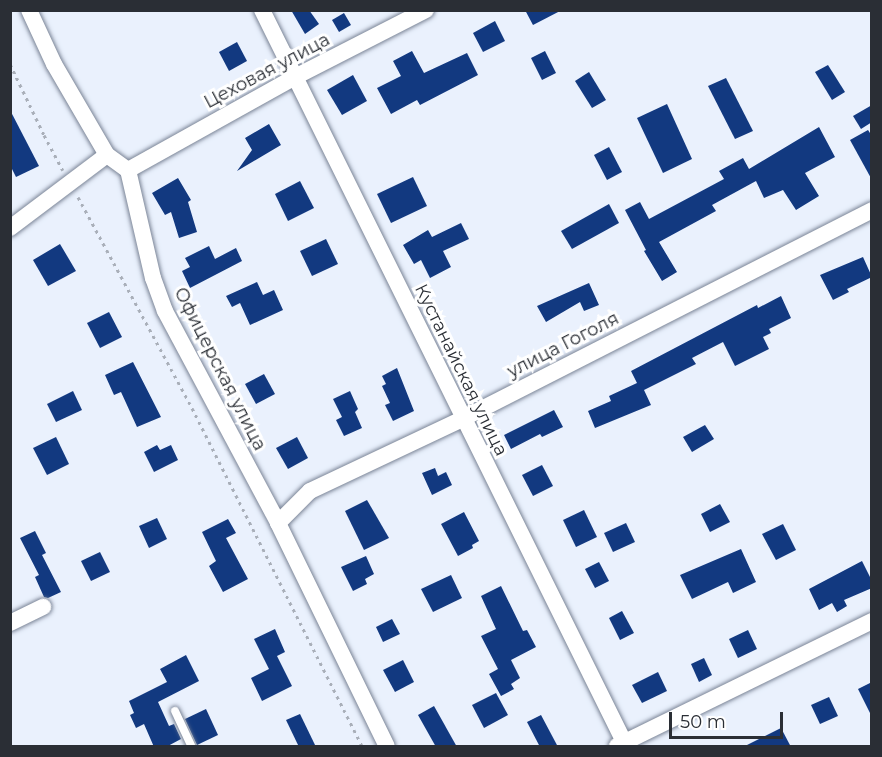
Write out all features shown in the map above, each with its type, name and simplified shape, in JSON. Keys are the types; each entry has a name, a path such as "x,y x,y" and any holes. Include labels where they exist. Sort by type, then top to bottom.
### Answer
{"street":[{"path":"29,10 54,63 107,155 129,171"},
{"name":"Кустанайская улица","path":"262,10 622,745"},
{"name":"Цеховая улица","path":"129,171 295,76 426,10"},
{"path":"10,228 107,155"},
{"name":"Офицерская улица","path":"129,171 153,278 165,311 278,523 387,747"},
{"name":"улица Гоголя","path":"278,523 310,491 462,419 872,210"},
{"path":"10,623 43,607"},
{"path":"622,745 872,621"}],"lane":[{"path":"175,711 191,747"}],"path":[{"path":"10,64 44,135 192,408 362,747"}],"building":[{"path":"291,10 309,10 319,24 305,34"},
{"path":"525,10 562,10 533,25"},
{"path":"344,13 351,25 339,32 332,20"},
{"path":"495,21 505,41 483,52 473,33"},
{"path":"237,42 247,61 229,71 219,52"},
{"path":"412,51 424,73 467,53 478,75 420,105 417,100 391,114 377,88 401,76 393,61"},
{"path":"545,51 556,73 542,80 531,58"},
{"path":"828,65 845,92 832,100 815,72"},
{"path":"589,72 606,100 592,108 575,81"},
{"path":"353,75 367,101 342,115 327,90"},
{"path":"726,78 753,131 735,139 708,86"},
{"path":"667,104 692,159 663,173 637,118"},
{"path":"872,105 872,122 861,129 853,116"},
{"path":"10,110 39,166 16,177 10,165"},
{"path":"269,124 281,145 237,171 252,150 245,138"},
{"path":"819,127 835,157 805,173 819,196 796,210 783,190 764,198 756,181 712,205 716,211 659,242 677,272 662,281 644,251 646,250 625,210 640,202 649,219 724,179 719,171 743,158 749,169"},
{"path":"868,130 872,136 872,180 850,140"},
{"path":"609,147 622,172 607,180 594,155"},
{"path":"413,177 427,206 391,223 377,194"},
{"path":"178,178 191,200 188,202 197,232 179,238 171,212 165,215 152,193"},
{"path":"300,181 314,208 288,221 275,194"},
{"path":"609,204 619,223 572,249 561,231"},
{"path":"461,223 469,239 443,251 451,267 430,278 421,260 414,264 403,245 428,230 432,237"},
{"path":"326,239 338,264 312,276 300,251"},
{"path":"60,244 76,271 48,286 33,260"},
{"path":"209,246 215,259 236,248 242,261 190,288 182,271 190,267 185,258"},
{"path":"863,257 872,277 847,289 849,292 833,300 820,275"},
{"path":"257,282 263,295 274,290 283,310 250,325 240,303 232,307 226,296"},
{"path":"589,283 599,305 584,311 580,302 546,322 537,306"},
{"path":"781,296 791,318 769,329 771,333 763,337 769,349 735,366 723,342 692,358 696,364 644,390 651,405 595,428 588,411 611,401 609,396 637,383 631,371 757,305 758,308"},
{"path":"109,312 122,337 100,348 87,323"},
{"path":"133,362 161,417 137,427 121,392 114,395 105,375"},
{"path":"397,368 414,411 393,421 385,405 390,403 382,386 386,384 382,376"},
{"path":"264,374 275,394 256,404 245,384"},
{"path":"73,391 82,410 56,422 47,404"},
{"path":"350,391 358,409 355,412 362,428 344,436 336,420 342,417 333,399"},
{"path":"554,410 563,427 542,437 540,434 511,449 504,435"},
{"path":"705,425 714,439 692,452 683,437"},
{"path":"56,437 69,464 47,475 33,448"},
{"path":"297,437 308,458 288,469 276,448"},
{"path":"157,445 160,450 171,445 178,460 154,472 144,452"},
{"path":"542,465 553,486 533,496 522,475"},
{"path":"435,468 438,476 446,472 452,485 432,495 422,473"},
{"path":"367,500 389,538 364,550 345,511"},
{"path":"720,504 730,522 710,532 701,514"},
{"path":"584,510 597,537 576,547 563,520"},
{"path":"464,512 479,541 472,545 473,548 458,556 441,524"},
{"path":"157,518 167,539 149,548 139,526"},
{"path":"228,519 236,533 226,538 248,579 223,592 209,566 216,561 202,532"},
{"path":"626,523 635,542 613,552 604,533"},
{"path":"783,524 796,550 776,560 762,534"},
{"path":"35,531 46,553 42,555 61,592 48,598 44,597 35,577 39,575 20,538"},
{"path":"741,549 756,582 733,593 728,582 692,599 680,575"},
{"path":"100,552 110,572 91,581 81,561"},
{"path":"366,556 374,574 365,579 367,584 353,591 341,567"},
{"path":"862,561 872,581 872,588 844,600 847,606 837,612 832,603 819,610 809,589"},
{"path":"599,562 609,581 595,588 585,569"},
{"path":"451,575 462,598 433,612 421,589"},
{"path":"501,586 523,631 527,630 536,647 511,660 520,678 511,684 514,689 501,696 489,674 498,669 481,636 496,629 481,596"},
{"path":"622,611 634,633 620,640 609,618"},
{"path":"392,619 400,634 383,642 376,627"},
{"path":"275,629 285,652 277,656 292,686 262,701 251,678 269,669 254,639"},
{"path":"748,630 757,649 738,658 729,639"},
{"path":"186,655 199,681 158,702 169,726 174,724 181,739 166,747 154,747 144,724 136,728 130,715 134,713 129,701 167,682 160,669"},
{"path":"704,658 712,675 699,682 691,664"},
{"path":"403,660 414,682 395,692 383,670"},
{"path":"658,672 667,691 642,703 632,685"},
{"path":"872,682 872,717 858,689"},
{"path":"496,693 508,715 484,728 472,705"},
{"path":"829,697 838,716 820,724 811,705"},
{"path":"434,706 457,747 436,747 418,715"},
{"path":"206,709 218,735 197,745 185,719"},
{"path":"300,714 316,747 299,747 286,720"},
{"path":"541,715 558,747 540,747 527,722"},
{"path":"781,728 791,747 743,747"}]}
